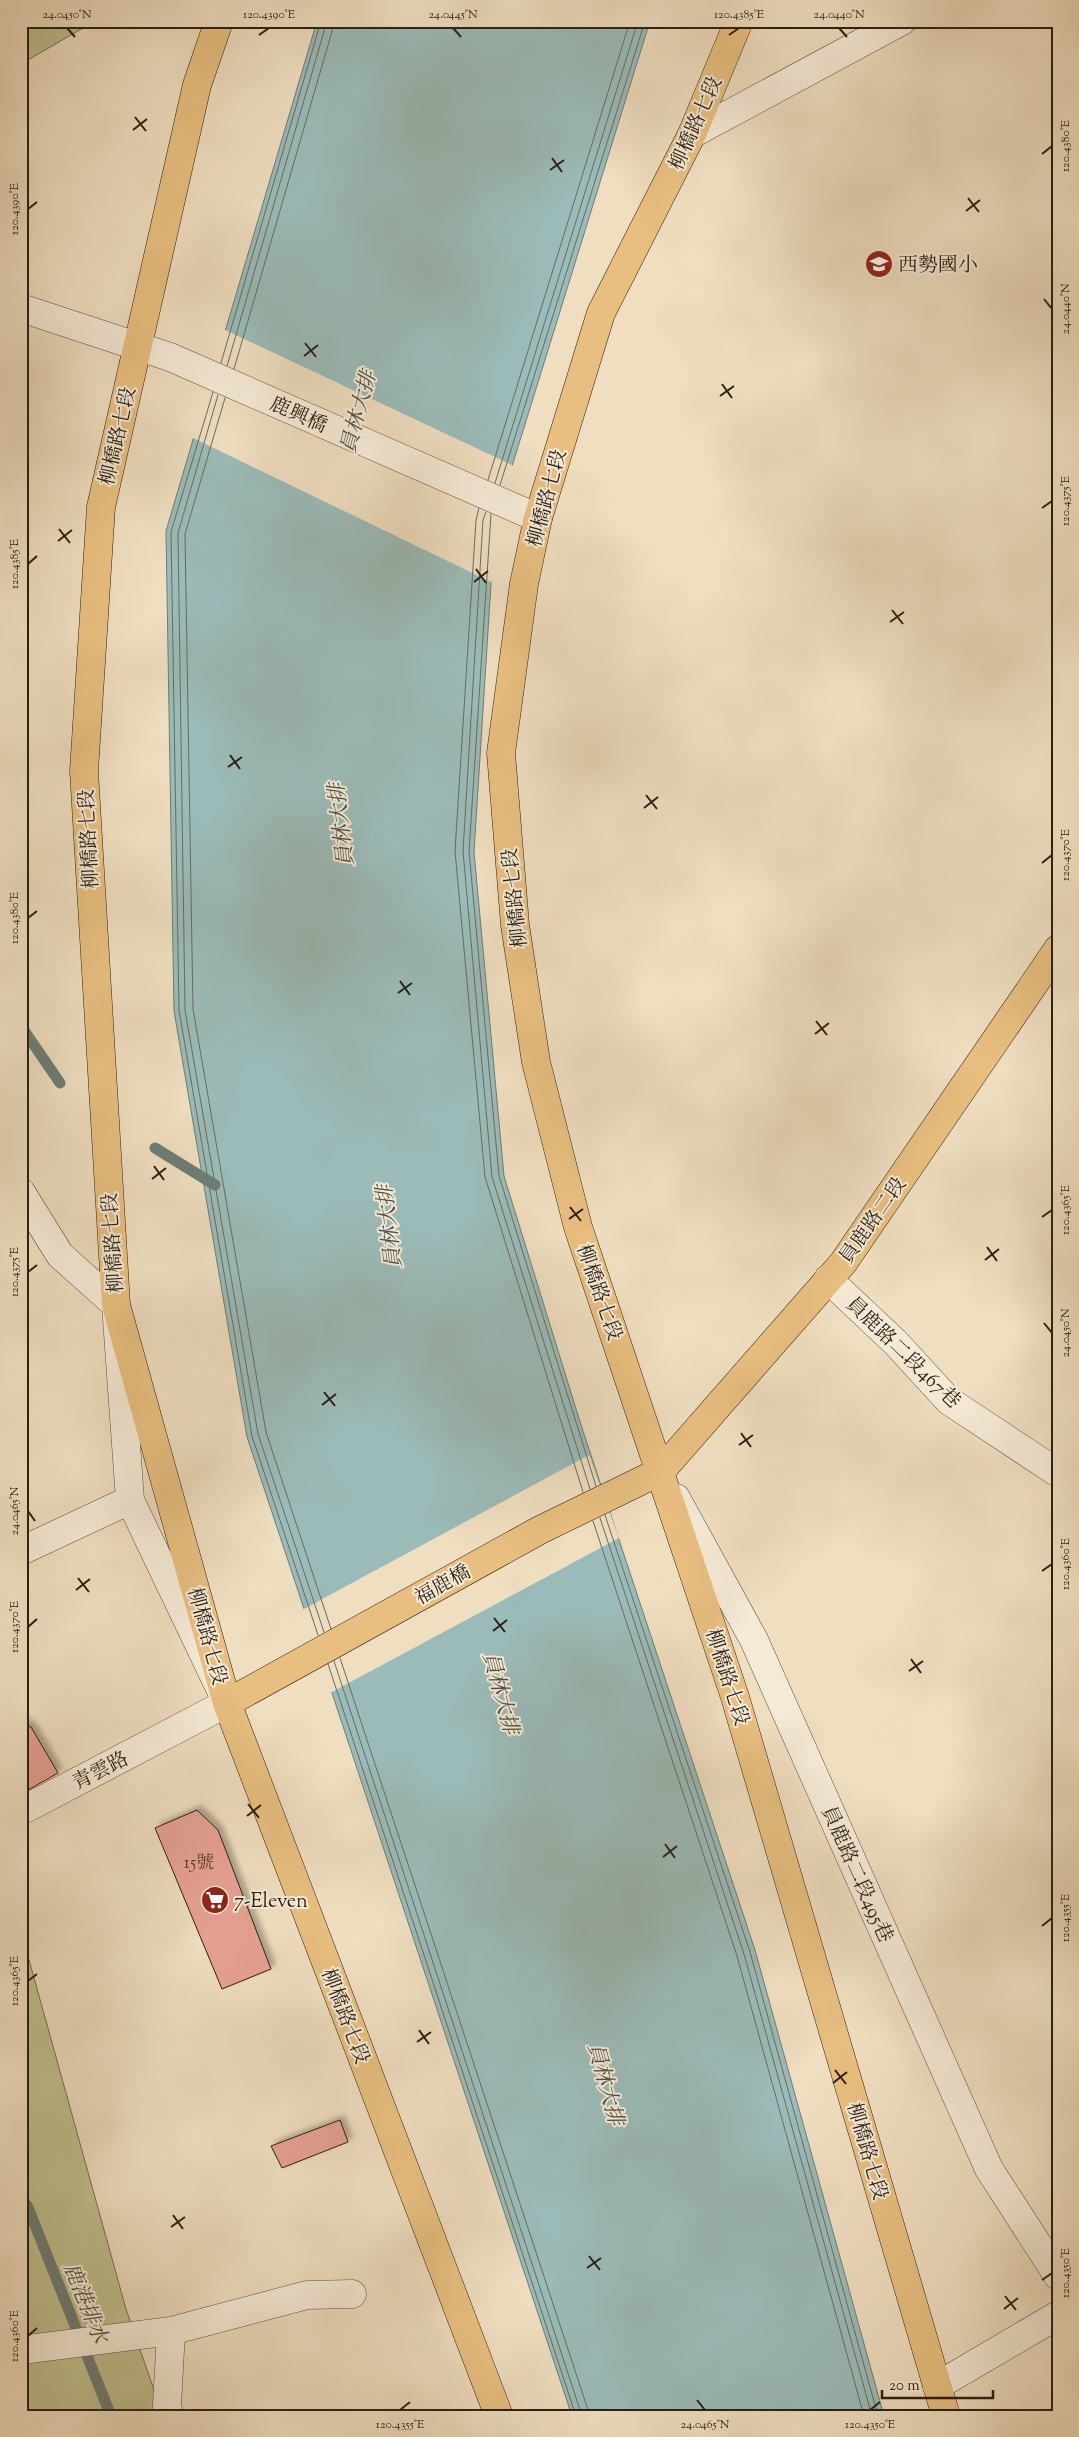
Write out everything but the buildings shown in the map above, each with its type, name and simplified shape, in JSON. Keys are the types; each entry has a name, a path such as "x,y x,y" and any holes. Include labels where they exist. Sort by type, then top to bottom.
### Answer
{"main road":[{"name":"柳橋路七段","path":"219,21 197,85 101,507 84,771 116,1305 227,1703 499,2416"},
{"name":"柳橋路七段","path":"739,21 692,134 601,313 538,518 524,584 502,753 515,925 536,1062 578,1228 661,1470 735,1697 946,2416"},
{"name":"員鹿路二段","path":"661,1470 843,1263 1058,949"},
{"name":"福鹿橋","path":"227,1703 540,1530 661,1470"}],"street":[{"path":"692,134 902,21"},
{"name":"鹿興橋","path":"21,308 170,357 538,518"},
{"path":"21,1192 60,1255 116,1305 130,1500 227,1703"},
{"name":"員鹿路二段467巷","path":"828,1279 896,1343 948,1400 1058,1473"},
{"name":"員鹿路二段495巷","path":"661,1470 754,1640 989,2169 1058,2276"},
{"path":"21,1551 130,1500"},
{"name":"青雲路","path":"21,1810 227,1703"},
{"path":"21,2350 172,2330 307,2295 352,2294"},
{"path":"937,2386 1058,2315"},
{"path":"170,2416 167,2406 172,2330"}],"green space":[{"path":"21,21 95,21 21,64"},
{"path":"21,1931 126,2309 163,2416 21,2416"}],"water":[{"name":"員林大排","path":"317,21 650,21 495,521 474,852 504,1176 581,1425 755,1950 884,2416 572,2416 247,1437 174,1011 166,531"}],"pier":[{"path":"223,329 514,466 497,521 493,583 191,437"},
{"path":"589,1455 619,1538 330,1693 302,1610"}],"waterway":[{"path":"21,1026 60,1083"},
{"path":"155,1148 215,1185"},
{"name":"鹿港排水","path":"27,2205 111,2416"}],"place":[{"name":"西勢國小","path":"879,264"},
{"name":"7-Eleven","path":"215,1900"}]}
